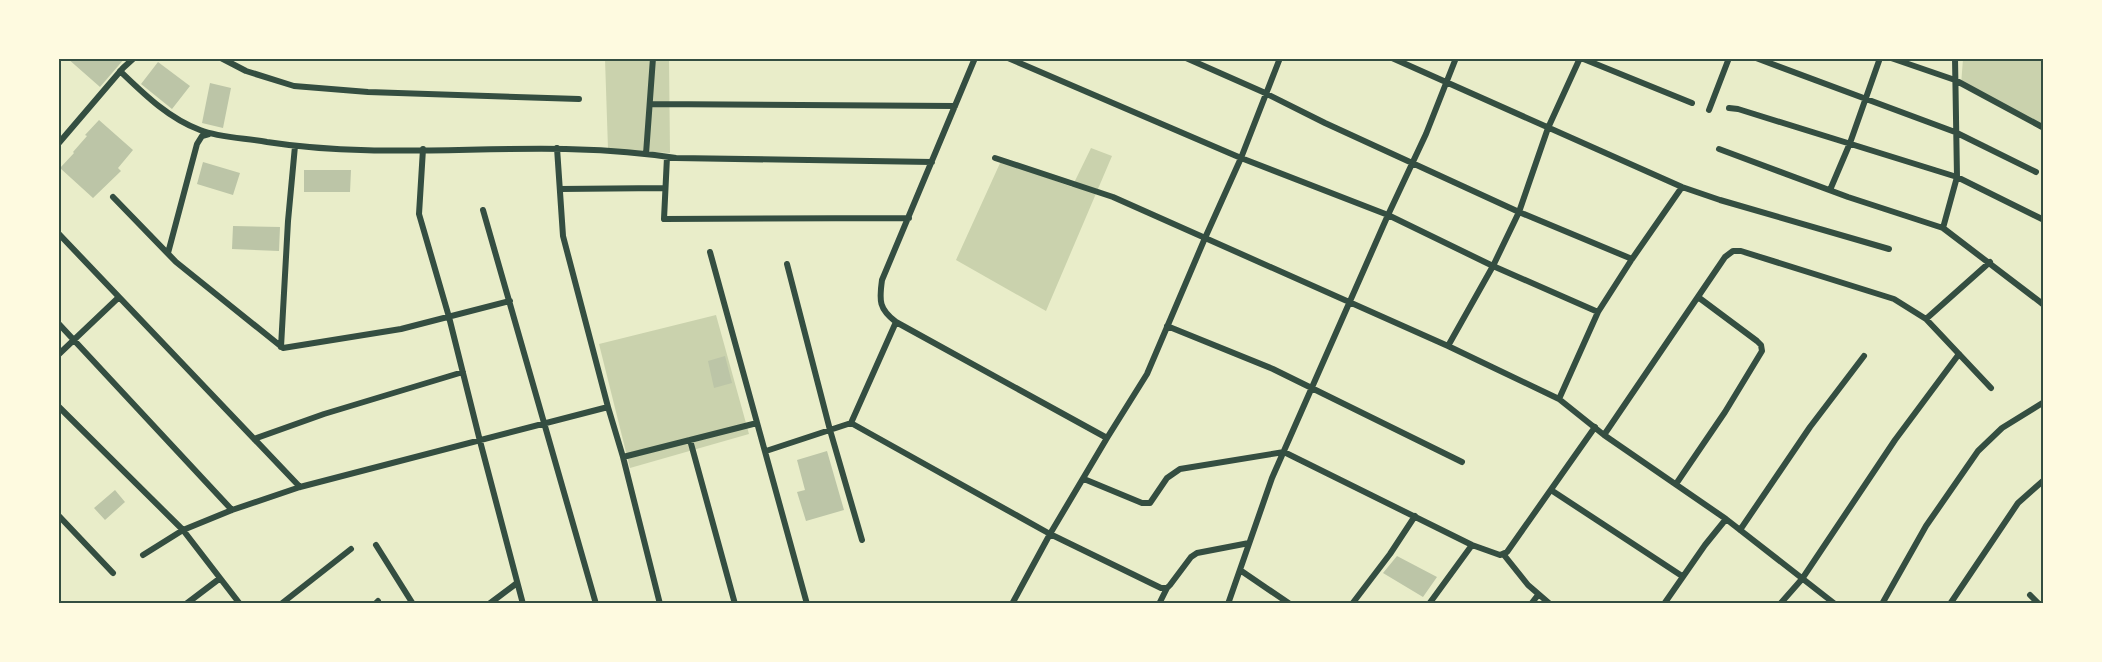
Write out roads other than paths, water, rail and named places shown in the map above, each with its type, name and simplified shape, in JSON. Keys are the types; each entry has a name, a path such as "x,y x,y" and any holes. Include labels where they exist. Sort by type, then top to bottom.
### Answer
{"street":[{"path":"58,144 120,71 134,58"},
{"path":"221,58 246,71 294,86 369,92 579,99"},
{"path":"646,154 653,58"},
{"path":"975,58 882,280 880,303 885,313 896,322 1107,438"},
{"path":"1008,58 1241,158 1388,215 1493,266 1598,312"},
{"path":"1186,58 1266,93 1325,123 1519,212 1632,259"},
{"path":"1012,603 1050,534 1147,374 1241,158 1280,58"},
{"path":"1392,58 1682,187 1889,249"},
{"path":"1228,603 1272,478 1388,215 1413,164 1456,58"},
{"path":"1448,346 1493,266 1519,212 1548,128 1580,58 1692,103"},
{"path":"1708,110 1729,58"},
{"path":"1756,58 1955,132 2036,172"},
{"path":"1830,190 1850,143 1880,58"},
{"path":"1891,58 1955,80 2043,128"},
{"path":"1943,228 1957,177 1955,58"},
{"path":"120,71 152,102 176,119 201,130 295,146 354,150 557,148 667,157 932,162"},
{"path":"650,104 955,106"},
{"path":"1729,108 1957,177 2043,220"},
{"path":"168,253 197,144 202,136 216,134"},
{"path":"281,347 295,146"},
{"path":"557,148 563,236 660,603"},
{"path":"423,149 419,214 449,317 523,603"},
{"path":"1719,149 1943,228 2042,300"},
{"path":"667,157 664,219 909,218"},
{"path":"995,158 1113,197 1448,346 1559,399 1604,435 1726,519 1835,603"},
{"path":"1559,399 1598,312 1682,187"},
{"path":"560,189 665,188"},
{"path":"113,197 168,253 281,347 381,332 510,301"},
{"path":"483,210 596,603"},
{"path":"58,233 300,487"},
{"path":"1604,435 1725,257 1733,251 1741,251 1894,299 1926,319 1991,388"},
{"path":"710,252 807,603"},
{"path":"1926,319 1990,262"},
{"path":"787,264 830,430 862,540"},
{"path":"1676,484 1725,412 1762,351 1757,341 1698,297"},
{"path":"58,355 118,298"},
{"path":"852,423 896,322"},
{"path":"58,323 232,510"},
{"path":"1167,326 1273,369 1462,462"},
{"path":"1780,603 1802,579 1895,440 1959,354"},
{"path":"1740,530 1810,427 1864,356"},
{"path":"254,439 304,421 463,372"},
{"path":"1882,603 1926,526 1978,451 2002,428 2043,402"},
{"path":"58,406 183,530 240,603"},
{"path":"143,555 183,530 232,510 300,487 608,407"},
{"path":"623,457 758,423"},
{"path":"766,451 852,423 1050,534 1161,588 1167,588"},
{"path":"1504,555 1595,427"},
{"path":"690,440 735,603"},
{"path":"1084,479 1142,503 1150,503 1167,478 1180,469 1284,452 1472,545 1496,555 1504,555 1538,595 1550,603"},
{"path":"1950,603 2018,503 2043,480"},
{"path":"1551,490 1682,576"},
{"path":"58,515 113,573"},
{"path":"1352,603 1390,554 1415,516"},
{"path":"1664,603 1726,519"},
{"path":"1159,603 1167,588 1197,553 1248,543"},
{"path":"376,545 413,603"},
{"path":"1430,603 1472,545"},
{"path":"281,603 351,549"},
{"path":"1240,570 1290,603"},
{"path":"186,603 219,579"},
{"path":"489,603 518,584"},
{"path":"1531,603 1538,595"},
{"path":"2030,596 2039,603"}]}
